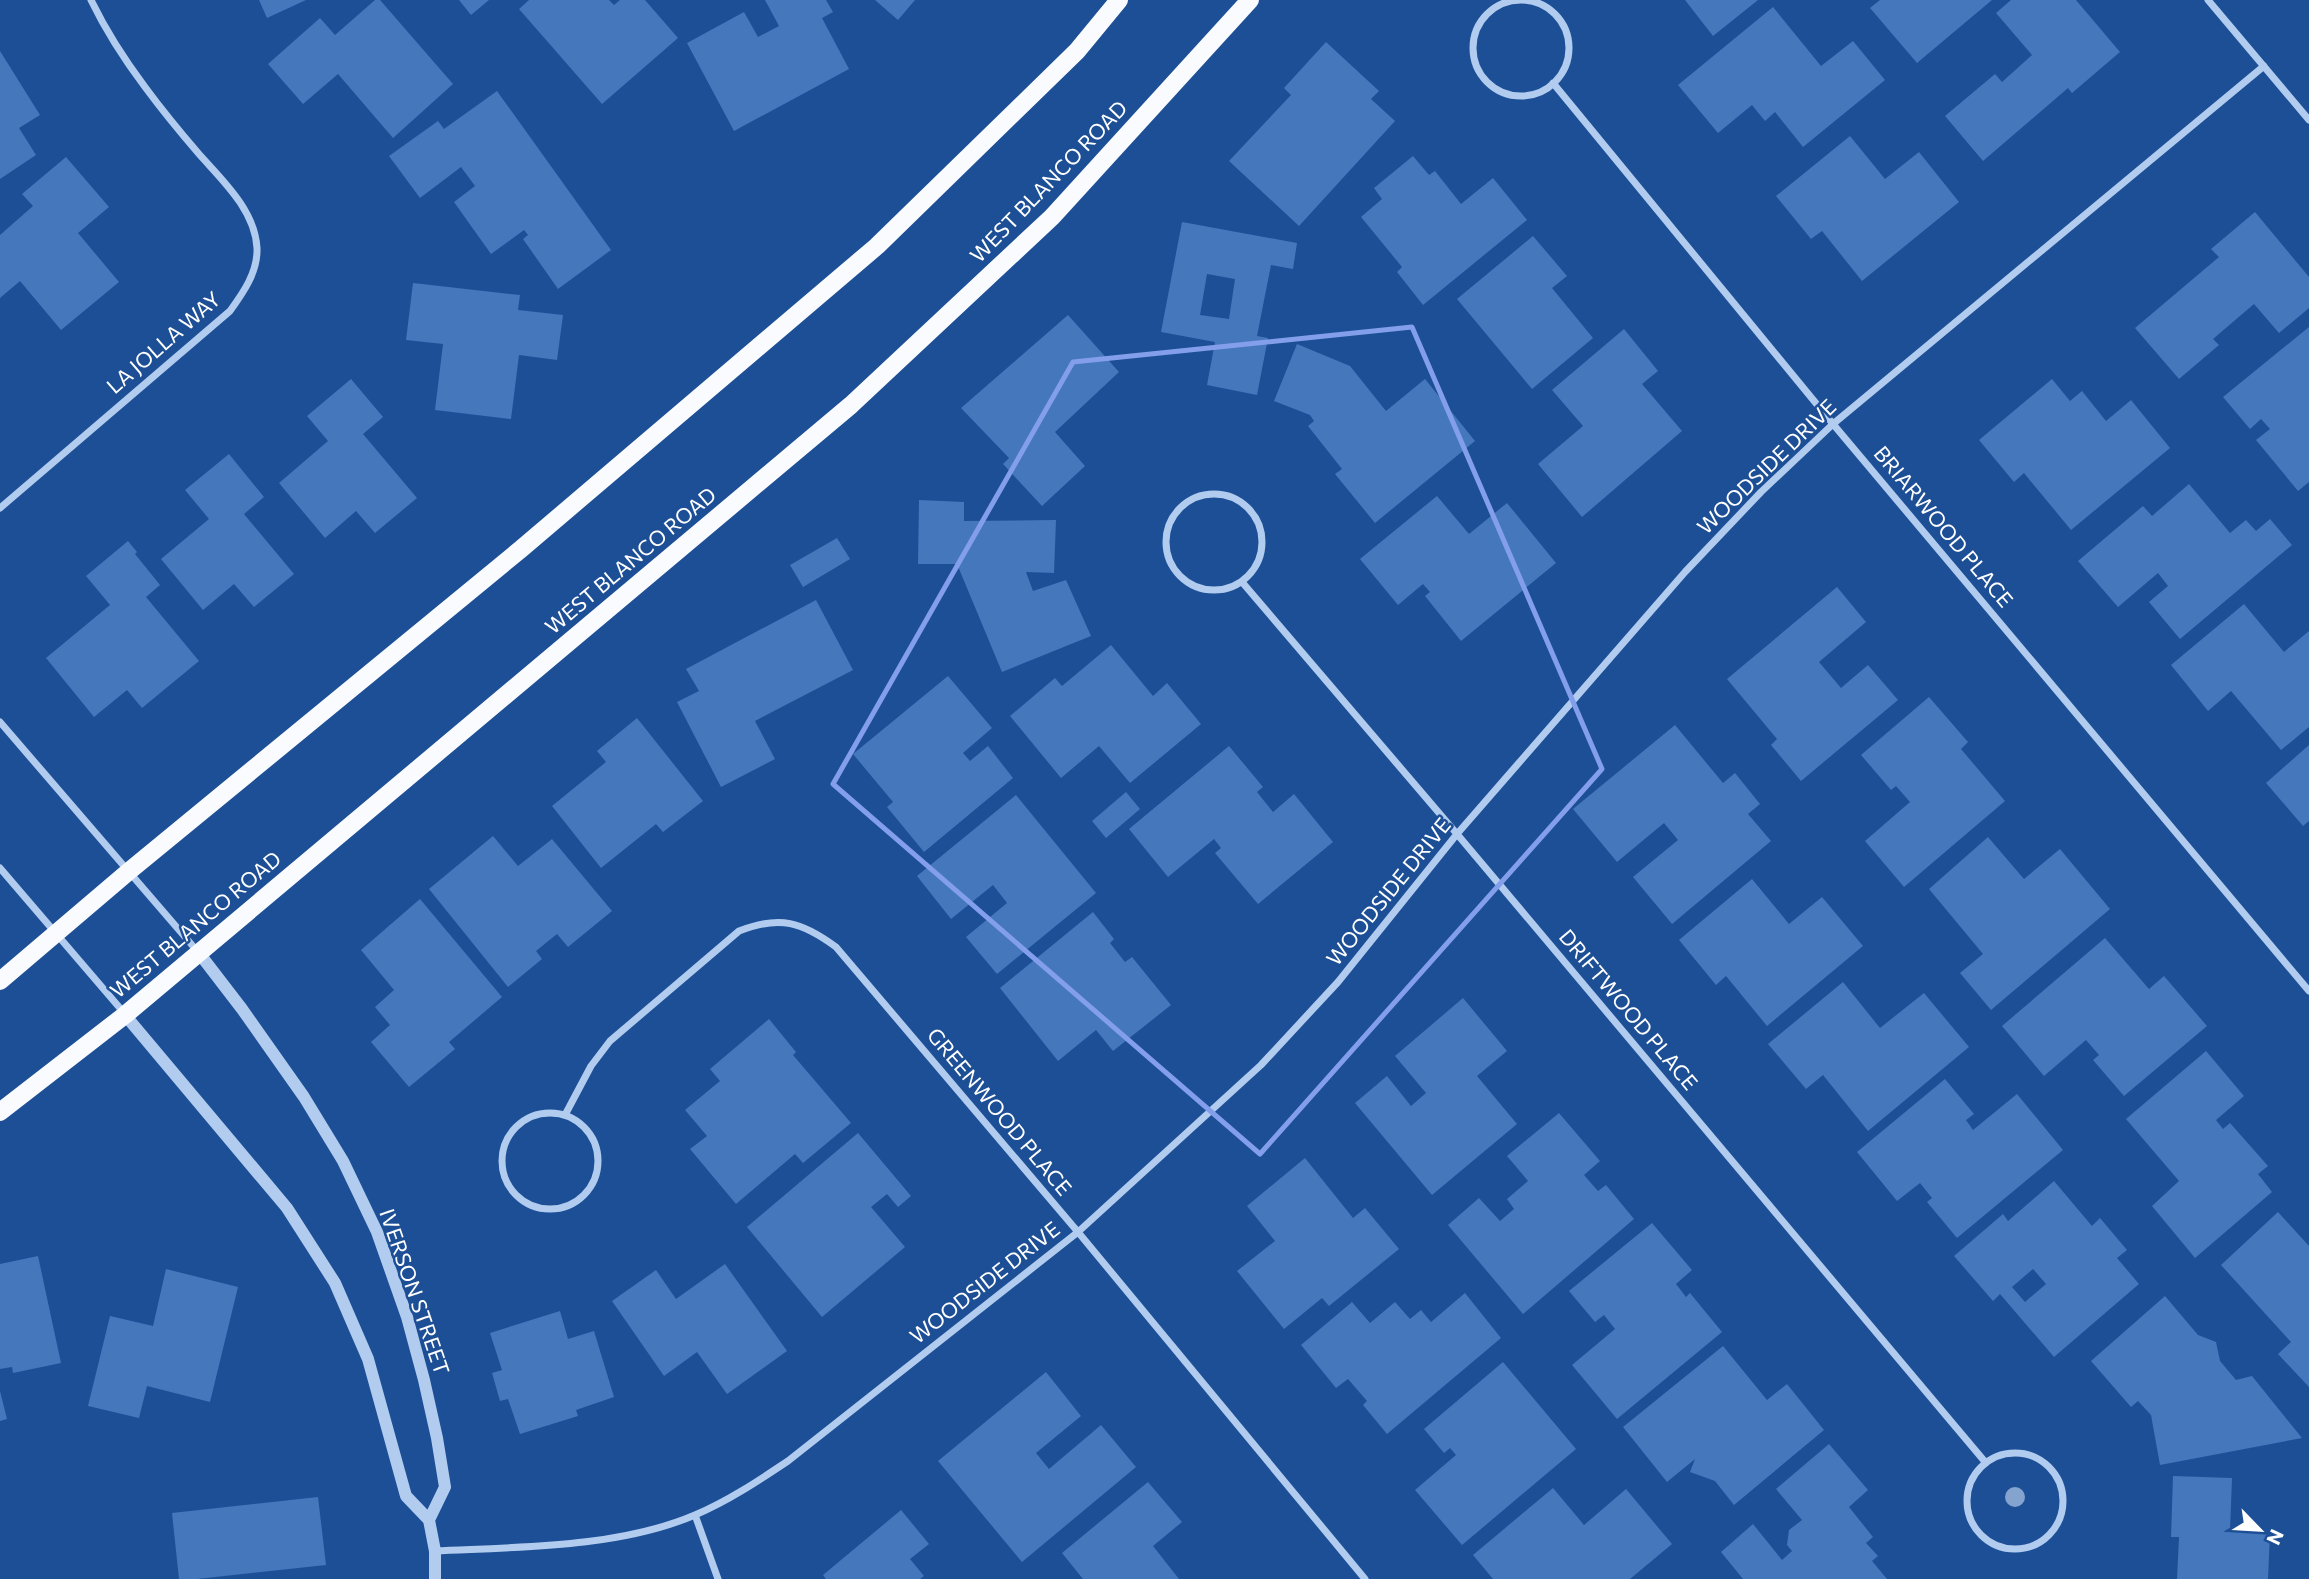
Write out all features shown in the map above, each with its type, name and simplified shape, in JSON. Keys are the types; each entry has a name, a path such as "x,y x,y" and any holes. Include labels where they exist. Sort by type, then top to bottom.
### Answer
{"main road":[{"path":"0,981 128,872 521,549 877,246 1076,51 1119,0"},
{"name":"WEST BLANCO ROAD","path":"0,1112 125,1015 851,405 1052,217 1250,0"}],"street":[{"name":"LA JOLLA WAY","path":"0,508 230,311 246,289 254,268 257,248 253,228 244,210 229,187 144,86 108,34 91,0"},
{"path":"1514,0 1531,1 1545,6 1557,17 1565,29 1569,45 1568,61 1561,76 1553,83 1534,95 1518,97 1502,93 1488,85 1478,72 1473,57 1473,41 1478,26 1487,14 1514,0"},
{"path":"2208,0 2309,120"},
{"name":"WOODSIDE DRIVE","path":"435,1551 601,1540 652,1531 695,1515 739,1493 788,1461 1078,1232 1261,1065 1338,982 1457,834 1685,572 1761,492 1833,424 2264,66"},
{"name":"BRIARWOOD PLACE","path":"1553,83 1833,424 2309,991"},
{"path":"1207,494 1223,494 1238,500 1250,510 1258,523 1262,539 1260,555 1253,570 1241,582 1227,589 1211,591 1195,587 1181,578 1171,565 1166,551 1166,535 1171,520 1185,504 1207,494"},
{"name":"DRIFTWOOD PLACE","path":"1241,582 1457,834 1986,1463"},
{"path":"0,722 199,953"},
{"path":"0,868 287,1208 335,1283 368,1359 406,1496 429,1520 435,1551 435,1579"},
{"name":"GREENWOOD PLACE","path":"565,1115 591,1066 610,1041 739,932 755,925 788,922 804,927 836,947 1078,1232 1365,1579"},
{"name":"IVERSON STREET","path":"199,953 304,1097 343,1161 377,1232 407,1317 425,1380 437,1438 445,1487 429,1520"},
{"path":"544,1113 565,1115 586,1129 594,1141 598,1158 596,1174 589,1189 578,1201 563,1208 531,1206 517,1197 507,1184 502,1169 502,1154 507,1139 516,1126 529,1117 544,1113"},
{"path":"2009,1453 2025,1453 2052,1469 2060,1482 2062,1514 2055,1529 2043,1540 2029,1548 2012,1550 1996,1546 1977,1531 1967,1509 1968,1494 1972,1479 1986,1463 1994,1457 2009,1453"},
{"path":"695,1515 718,1579"}],"highlighted area":[{"path":"1412,327 1602,769 1260,1154 833,784 1073,362"}],"building":[{"path":"259,0 306,0 267,18"},
{"path":"375,0 380,0 453,84 393,138 338,74 303,104 268,64 320,18 335,35"},
{"path":"459,0 489,0 471,15"},
{"path":"529,0 609,0 614,5 620,0 645,0 678,38 602,104 519,9"},
{"path":"765,0 826,0 833,12 822,18 849,69 734,131 687,43 744,12 758,37 779,26"},
{"path":"875,0 915,0 898,20"},
{"path":"1685,0 1758,0 1713,36"},
{"path":"1880,0 1992,0 1917,63 1870,8"},
{"path":"2011,0 2076,0 2120,52 2072,93 2068,88 1983,161 1945,116 1995,74 2002,82 2032,55 1996,13"},
{"path":"1773,7 1821,66 1853,41 1885,80 1803,147 1775,112 1765,121 1752,105 1718,133 1678,85"},
{"path":"1326,42 1379,91 1371,99 1395,121 1299,226 1229,161 1291,95 1284,88"},
{"path":"0,51 40,115 19,128 36,155 0,179"},
{"path":"497,91 611,250 558,289 523,239 528,235 524,230 491,254 454,202 475,186 461,167 420,198 389,156 438,121 444,129"},
{"path":"1850,136 1885,179 1919,152 1959,202 1862,281 1822,231 1811,239 1776,196"},
{"path":"1413,156 1429,175 1435,171 1461,204 1493,178 1527,220 1423,305 1397,272 1402,267 1361,217 1382,199 1374,188"},
{"path":"66,157 109,207 78,233 119,282 61,330 20,281 0,298 0,235 33,206 22,194"},
{"path":"2255,212 2309,277 2309,308 2279,333 2254,304 2213,339 2219,345 2179,379 2135,328 2219,257 2211,249"},
{"path":"1182,222 1297,243 1293,269 1271,265 1257,336 1268,338 1257,395 1207,385 1215,342 1161,332","holes":["1207,274 1235,279 1229,319 1200,315"]},
{"path":"1533,236 1567,276 1552,288 1593,338 1532,389 1457,299"},
{"path":"413,283 520,295 518,310 563,315 557,360 519,355 511,419 435,410 443,344 406,340"},
{"path":"1068,315 1119,372 1055,432 1085,466 1042,506 1003,464 1009,458 961,408"},
{"path":"2309,327 2309,482 2298,491 2256,440 2270,429 2261,419 2250,429 2223,397"},
{"path":"1624,329 1658,371 1642,384 1682,431 1582,517 1538,464 1583,426 1552,390"},
{"path":"1297,344 1350,366 1386,411 1425,379 1475,441 1375,523 1335,474 1342,469 1308,426 1314,421 1310,415 1274,401"},
{"path":"351,379 383,417 363,434 417,498 375,533 356,511 325,538 279,483 328,441 307,416"},
{"path":"2052,379 2070,401 2082,391 2106,421 2131,400 2170,448 2071,530 2024,473 2014,482 1979,440"},
{"path":"229,454 264,497 244,514 294,574 254,607 234,584 203,610 161,559 209,519 185,490"},
{"path":"2189,484 2230,533 2246,520 2256,531 2270,519 2292,545 2180,639 2149,602 2168,586 2158,573 2118,607 2078,561 2143,506 2152,516"},
{"path":"1437,496 1469,534 1507,503 1556,563 1461,641 1425,596 1430,592 1423,584 1398,605 1360,559"},
{"path":"919,500 964,502 964,521 1056,520 1054,573 1026,572 1033,591 1066,580 1091,636 1002,672 957,564 918,564"},
{"path":"837,538 850,559 803,587 790,565"},
{"path":"128,541 160,585 146,597 199,661 142,708 127,690 94,717 46,658 110,605 86,576"},
{"path":"1837,587 1866,622 1819,662 1841,688 1868,665 1898,700 1801,781 1771,745 1777,739 1727,679"},
{"path":"816,600 853,670 755,721 775,759 721,787 677,702 699,691 686,669"},
{"path":"2244,604 2284,652 2309,631 2309,727 2281,750 2231,691 2208,711 2171,665"},
{"path":"1111,645 1153,696 1167,683 1201,724 1130,783 1099,746 1061,778 1010,716 1055,678 1062,686"},
{"path":"948,676 992,728 963,753 970,761 988,746 1013,778 924,852 887,807 893,802 853,754"},
{"path":"1929,697 1968,742 1961,749 2005,801 1904,887 1865,841 1910,802 1896,786 1891,790 1861,755"},
{"path":"637,718 703,801 663,832 656,824 601,868 552,806 606,762 597,751"},
{"path":"1675,725 1723,783 1735,773 1760,804 1748,814 1771,841 1672,924 1633,877 1678,840 1664,823 1617,862 1573,809"},
{"path":"2309,745 2309,821 2303,826 2266,783"},
{"path":"1229,746 1263,787 1257,792 1273,812 1294,794 1333,842 1258,904 1215,853 1221,848 1214,839 1168,877 1129,829"},
{"path":"1126,792 1140,809 1106,838 1092,821"},
{"path":"1016,795 1096,893 997,974 966,937 1007,903 993,885 951,919 917,876"},
{"path":"493,836 518,866 552,839 612,911 568,947 557,934 536,951 542,959 508,987 429,889"},
{"path":"1988,837 2024,879 2060,849 2110,909 1991,1010 1960,973 1983,954 1929,889"},
{"path":"1752,879 1789,924 1822,897 1863,946 1767,1026 1726,976 1716,985 1679,940"},
{"path":"420,899 502,997 449,1042 455,1049 409,1087 371,1042 390,1025 375,1007 394,990 361,950"},
{"path":"1093,912 1114,939 1110,943 1125,962 1132,957 1171,1005 1113,1051 1096,1030 1058,1061 1000,988"},
{"path":"2105,938 2149,989 2164,976 2207,1026 2124,1096 2093,1060 2099,1055 2086,1040 2044,1076 2002,1026"},
{"path":"1843,982 1880,1028 1924,993 1969,1047 1868,1131 1823,1075 1806,1089 1768,1044"},
{"path":"1463,998 1507,1051 1477,1076 1517,1124 1432,1195 1355,1103 1387,1076 1411,1106 1426,1093 1395,1056"},
{"path":"769,1019 796,1052 793,1055 851,1123 803,1163 795,1154 736,1204 690,1149 707,1136 685,1110 720,1081 710,1069"},
{"path":"2206,1051 2244,1096 2216,1120 2223,1129 2230,1123 2268,1166 2258,1174 2272,1192 2195,1258 2152,1206 2179,1181 2126,1119"},
{"path":"1945,1079 1974,1114 1966,1120 1973,1130 2017,1094 2063,1150 1957,1238 1927,1202 1932,1198 1920,1183 1897,1201 1857,1152"},
{"path":"1559,1113 1600,1161 1584,1175 1598,1191 1606,1185 1634,1219 1523,1314 1448,1225 1479,1198 1500,1221 1514,1209 1507,1199 1528,1181 1507,1156"},
{"path":"858,1133 911,1196 898,1207 887,1194 871,1207 905,1247 822,1317 747,1227"},
{"path":"1305,1158 1353,1218 1365,1208 1399,1249 1329,1306 1322,1298 1284,1329 1237,1271 1275,1241 1247,1206"},
{"path":"2054,1181 2092,1226 2100,1218 2127,1250 2117,1258 2139,1284 2054,1357 2000,1294 1993,1301 1954,1256 2003,1214 2008,1221","holes":["2033,1269 2046,1284 2025,1302 2012,1287"]},
{"path":"2278,1212 2309,1246 2309,1387 2278,1354 2291,1342 2221,1265"},
{"path":"1652,1223 1692,1270 1676,1284 1686,1297 1690,1293 1722,1332 1617,1419 1572,1365 1615,1329 1604,1315 1595,1322 1569,1291"},
{"path":"38,1256 61,1363 13,1373 12,1367 0,1369 0,1264"},
{"path":"725,1264 787,1351 727,1394 697,1352 664,1376 612,1301 656,1270 676,1299"},
{"path":"166,1269 238,1287 210,1402 147,1386 139,1418 88,1406 110,1316 153,1326"},
{"path":"1465,1293 1501,1338 1387,1434 1363,1405 1367,1401 1348,1379 1336,1388 1301,1345 1352,1302 1370,1323 1395,1302 1410,1319 1421,1310 1431,1322"},
{"path":"2165,1296 2198,1335 2216,1342 2220,1361 2236,1380 2252,1376 2302,1438 2160,1465 2151,1415 2138,1401 2131,1407 2091,1361"},
{"path":"560,1311 568,1339 594,1331 614,1397 576,1410 578,1416 520,1434 508,1399 500,1401 492,1373 502,1370 490,1333"},
{"path":"1723,1346 1767,1400 1787,1384 1824,1430 1734,1505 1715,1481 1690,1472 1695,1459 1667,1482 1623,1427"},
{"path":"1503,1362 1576,1449 1462,1545 1415,1490 1456,1455 1450,1448 1444,1453 1424,1429"},
{"path":"1046,1372 1081,1416 1036,1453 1049,1469 1101,1425 1136,1467 1022,1562 938,1461"},
{"path":"0,1391 7,1419 0,1421"},
{"path":"1829,1444 1868,1490 1849,1507 1873,1537 1866,1543 1878,1556 1872,1561 1887,1579 1743,1579 1721,1552 1753,1524 1782,1560 1792,1551 1787,1545 1789,1530 1802,1520 1776,1489"},
{"path":"2173,1476 2232,1478 2230,1531 2270,1533 2268,1579 2177,1579 2179,1537 2171,1537"},
{"path":"1148,1482 1182,1522 1153,1546 1179,1579 1083,1579 1062,1553"},
{"path":"1553,1488 1584,1525 1626,1489 1672,1544 1630,1579 1493,1579 1473,1555"},
{"path":"318,1497 326,1565 179,1579 172,1513"},
{"path":"901,1510 929,1544 910,1559 924,1576 920,1579 826,1579 823,1575"}]}
